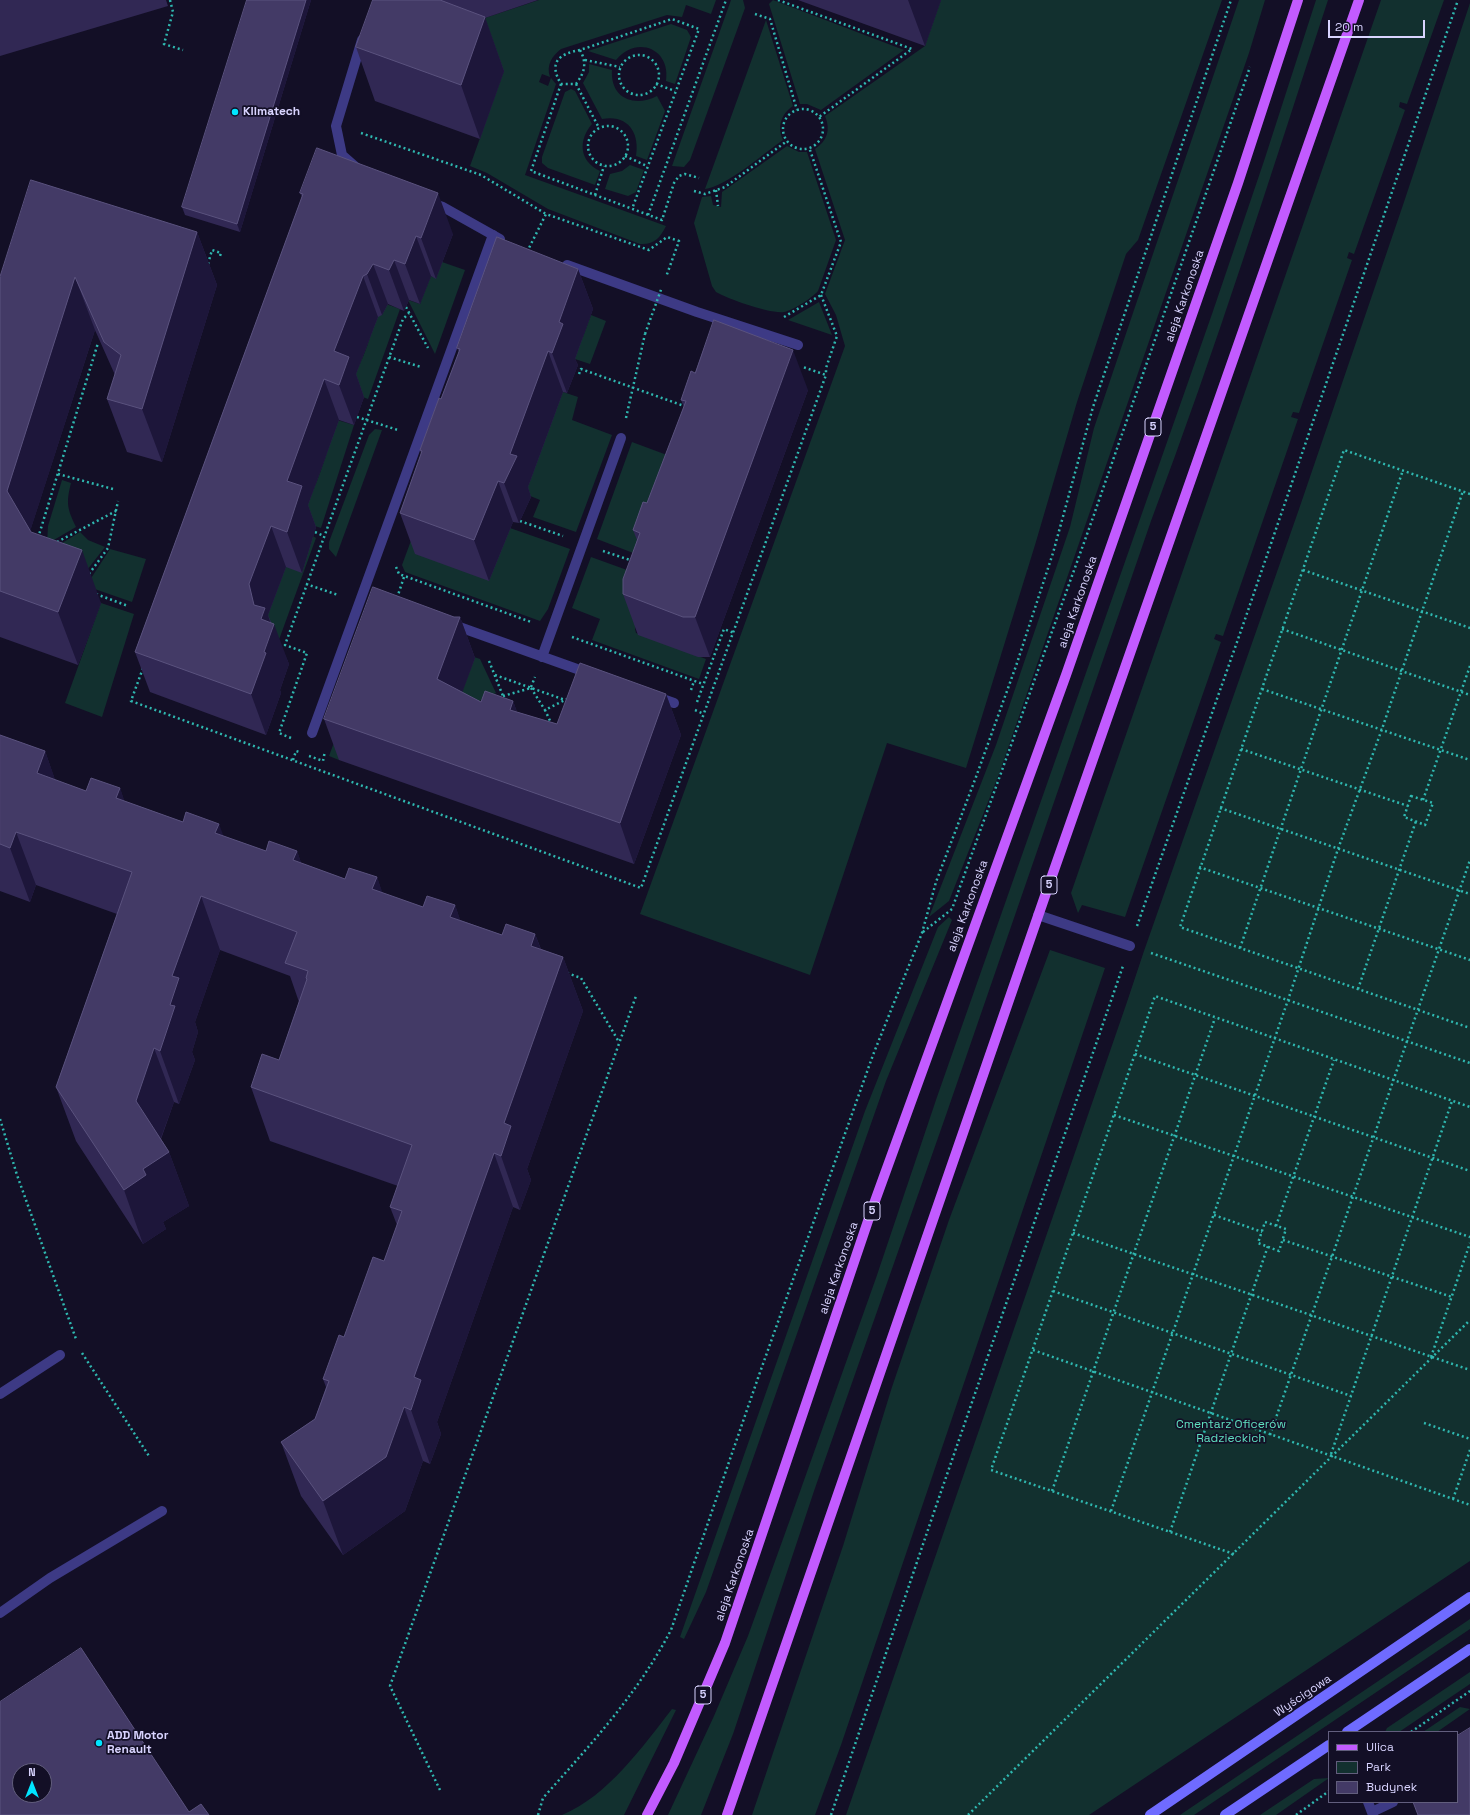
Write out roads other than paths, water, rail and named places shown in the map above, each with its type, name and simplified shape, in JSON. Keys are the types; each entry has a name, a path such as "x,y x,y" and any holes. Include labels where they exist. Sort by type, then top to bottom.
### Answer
{"main road":[{"name":"aleja Karkonoska","path":"647,1815 674,1763 725,1643 872,1212 1066,675 1238,183 1298,0"},
{"name":"5","path":"727,1815 1038,914 1359,0"},
{"name":"Wyścigowa","path":"1150,1815 1470,1598"},
{"path":"1348,1731 1470,1649"},
{"path":"1225,1815 1328,1745"}],"street":[{"path":"363,174 342,155 336,126 365,30"},
{"path":"422,200 443,207 507,243"},
{"path":"312,733 493,235"},
{"path":"555,261 697,312 798,345"},
{"path":"542,657 621,438"},
{"path":"363,592 395,604"},
{"path":"439,620 601,677"},
{"path":"645,693 674,703"},
{"path":"1038,914 1130,946"},
{"path":"0,1394 60,1355"},
{"path":"0,1613 50,1578 162,1511"},
{"path":"1368,1803 1372,1814 1391,1803"}],"place":[{"name":"Klimatech","path":"235,112"},
{"name":"ADD Motor Renault","path":"99,1743"}],"park label":[{"name":"Cmentarz Oficerów Radzieckich","path":"1231,1432"}]}
